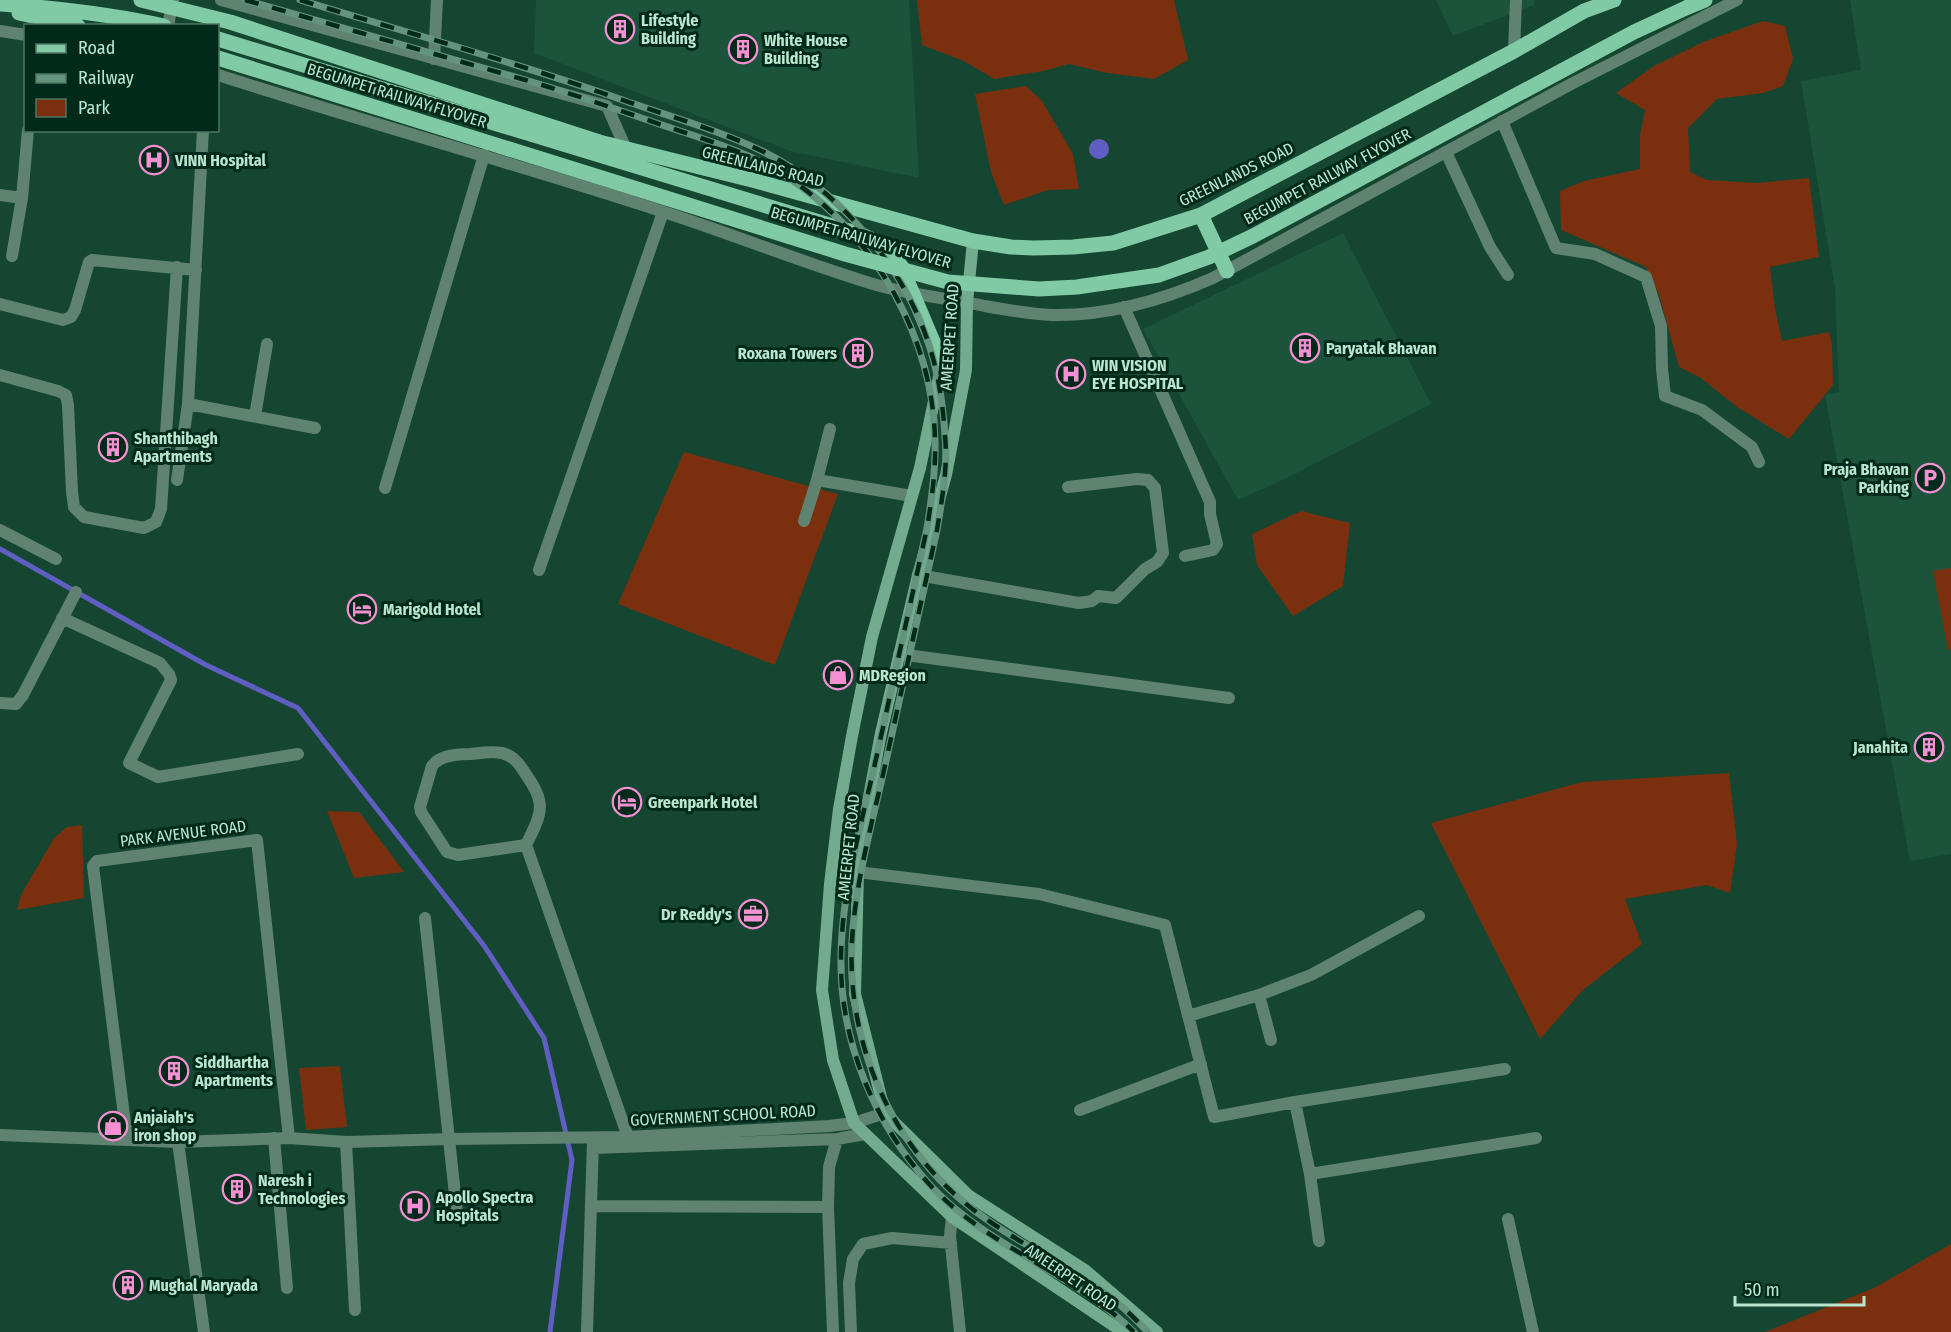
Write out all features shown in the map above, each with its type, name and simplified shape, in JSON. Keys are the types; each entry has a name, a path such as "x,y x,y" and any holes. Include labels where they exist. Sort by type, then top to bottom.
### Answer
{"main road":[{"name":"BEGUMPET RAILWAY FLYOVER","path":"141,0 230,22 599,142"},
{"name":"GREENLANDS ROAD","path":"599,142 756,181 973,242 1011,248 1073,247 1113,243 1201,214 1514,51 1584,11 1614,0"},
{"name":"BEGUMPET RAILWAY FLYOVER","path":"219,58 845,254 948,282 1039,289 1077,287 1159,275 1228,248 1634,32 1705,0"},
{"path":"0,4 120,16 157,24"},
{"path":"0,9 69,24"},
{"path":"219,39 862,235 891,252 901,266 942,363"},
{"path":"1201,214 1227,271"},
{"name":"AMEERPET ROAD","path":"973,242 967,303 966,370 946,475 918,574 899,654 866,813 858,872 855,994 885,1113 968,1195 1085,1270 1157,1332"},
{"name":"AMEERPET ROAD","path":"942,363 920,468 872,637 839,809 830,884 822,990 833,1060 854,1123 952,1217 1123,1332"}],"street":[{"path":"167,24 173,0"},
{"path":"215,24 221,0 606,106 626,149"},
{"path":"434,59 437,0"},
{"path":"1514,51 1516,0"},
{"path":"219,75 484,155 663,212 873,284 912,294 996,309 1052,315 1124,307 1190,288 1227,271 1572,82 1737,0"},
{"path":"0,31 24,35"},
{"path":"1502,121 1556,248 1595,254 1646,277 1661,326 1665,396 1702,410 1752,447 1759,462"},
{"path":"12,256 22,198 28,132"},
{"path":"177,480 188,404 203,132"},
{"path":"1446,152 1490,247 1508,274"},
{"path":"386,488 484,155"},
{"path":"0,195 22,198"},
{"path":"539,570 663,212"},
{"path":"0,303 63,320 71,317 75,310 89,262 92,260 196,270"},
{"path":"0,375 66,395 74,507 84,517 144,528 156,522 161,509 177,267"},
{"path":"1124,307 1209,502 1217,544 1213,550 1185,556"},
{"path":"172,344 192,338"},
{"path":"255,417 267,344"},
{"path":"188,404 315,428"},
{"path":"804,521 830,429"},
{"path":"918,574 1079,603 1092,601 1098,596 1116,598 1145,569 1157,562 1163,553 1155,488 1148,480 1137,478 1068,487"},
{"path":"817,480 912,496"},
{"path":"0,530 56,559"},
{"path":"0,703 16,704 23,695 76,592"},
{"path":"62,618 160,663 169,674 171,680 129,764 158,777 298,754"},
{"path":"899,654 1230,698"},
{"path":"526,845 458,855 447,852 420,807 435,762 450,756 502,753 516,760 538,791 541,804 536,826 526,845 628,1137"},
{"name":"PARK AVENUE ROAD","path":"127,1140 93,866 97,861 257,840 290,1138"},
{"path":"858,872 1039,894 1165,925 1214,1117 1505,1068"},
{"path":"1188,1016 1258,995 1311,975 1419,916"},
{"path":"425,918 457,1214"},
{"path":"1258,995 1271,1040"},
{"path":"1080,1110 1201,1064"},
{"path":"1295,1102 1310,1174 1319,1241"},
{"name":"GOVERNMENT SCHOOL ROAD","path":"593,1143 628,1137 829,1126 854,1123 885,1113"},
{"path":"0,1135 178,1142 274,1138 345,1142 527,1138 593,1143 837,1139 865,1134"},
{"path":"274,1138 287,1288"},
{"path":"1310,1174 1536,1138"},
{"path":"833,1332 828,1207 829,1167 837,1139"},
{"path":"178,1142 204,1332"},
{"path":"345,1142 354,1310"},
{"path":"587,1332 593,1143"},
{"path":"591,1206 828,1207"},
{"path":"952,1217 951,1243 960,1332"},
{"path":"1508,1219 1533,1332"},
{"path":"851,1332 849,1283 853,1259 863,1244 892,1238 951,1243"}],"shaded area":[{"path":"536,0 909,0 919,178 790,151 534,53"},
{"path":"1436,0 1534,0 1534,5 1453,36"},
{"path":"1850,0 1951,0 1951,854 1910,861 1825,395 1839,392 1835,288 1801,81 1861,70"},
{"path":"1099,139 1106,142 1109,149 1106,156 1099,159 1092,156 1089,149 1092,142"},
{"path":"1343,233 1431,404 1287,478 1238,500 1143,329"}],"green space":[{"path":"917,0 1174,0 1188,60 1154,79 1107,73 1069,64 994,79 964,61 922,45"},
{"path":"1763,21 1785,26 1793,59 1783,86 1763,93 1717,99 1688,128 1690,172 1707,180 1758,183 1809,178 1819,257 1770,267 1782,341 1829,332 1832,345 1833,385 1789,439 1737,407 1701,378 1679,367 1659,295 1646,267 1561,230 1560,191 1584,181 1640,169 1640,135 1645,110 1616,93 1654,66 1703,42"},
{"path":"1026,86 1042,101 1073,154 1079,189 1048,190 1004,205 991,172 975,94"},
{"path":"684,452 838,494 775,665 618,604"},
{"path":"1301,511 1350,523 1343,586 1293,616 1257,565 1252,534"},
{"path":"1951,568 1951,649 1948,650 1933,571"},
{"path":"1729,773 1737,844 1730,893 1707,885 1625,899 1642,944 1583,990 1540,1039 1431,823 1582,782"},
{"path":"327,811 359,812 404,872 354,878"},
{"path":"82,825 84,898 17,910 21,895 54,838 67,827"},
{"path":"340,1066 347,1127 306,1130 299,1068"},
{"path":"1951,1244 1951,1332 1765,1332 1874,1288"}],"waterway":[{"path":"0,549 206,665 298,708 485,947 544,1038 572,1160 550,1332"}],"railway":[{"path":"245,0 540,84 745,155 777,170 822,204 850,231 874,261 911,328 924,364 932,402 935,462 927,528 844,909 842,990 854,1051 865,1081 893,1136 931,1186 979,1227 1085,1293 1134,1332"},
{"path":"300,0 575,84 709,129 764,152 791,167 840,207 863,230 901,283 927,339 934,363 943,412 945,472 937,530 859,886 853,928 852,962 854,996 860,1030 869,1062 882,1094 917,1153 939,1179 979,1214 1110,1297 1148,1332"}],"place":[{"name":"Lifestyle Building","path":"620,29"},
{"name":"White House Building","path":"743,49"},
{"name":"VINN Hospital","path":"154,160"},
{"name":"Paryatak Bhavan","path":"1305,348"},
{"name":"Roxana Towers","path":"858,353"},
{"name":"WIN VISION EYE HOSPITAL","path":"1071,374"},
{"name":"Shanthibagh Apartments","path":"113,447"},
{"name":"Praja Bhavan Parking","path":"1930,478"},
{"name":"Marigold Hotel","path":"362,609"},
{"name":"MDRegion","path":"838,675"},
{"name":"Janahita","path":"1929,747"},
{"name":"Greenpark Hotel","path":"627,802"},
{"name":"Dr Reddy's","path":"753,914"},
{"name":"Siddhartha Apartments","path":"174,1071"},
{"name":"Anjaiah's iron shop","path":"113,1126"},
{"name":"Naresh i Technologies","path":"237,1189"},
{"name":"Apollo Spectra Hospitals","path":"415,1206"},
{"name":"Mughal Maryada","path":"128,1285"}]}
